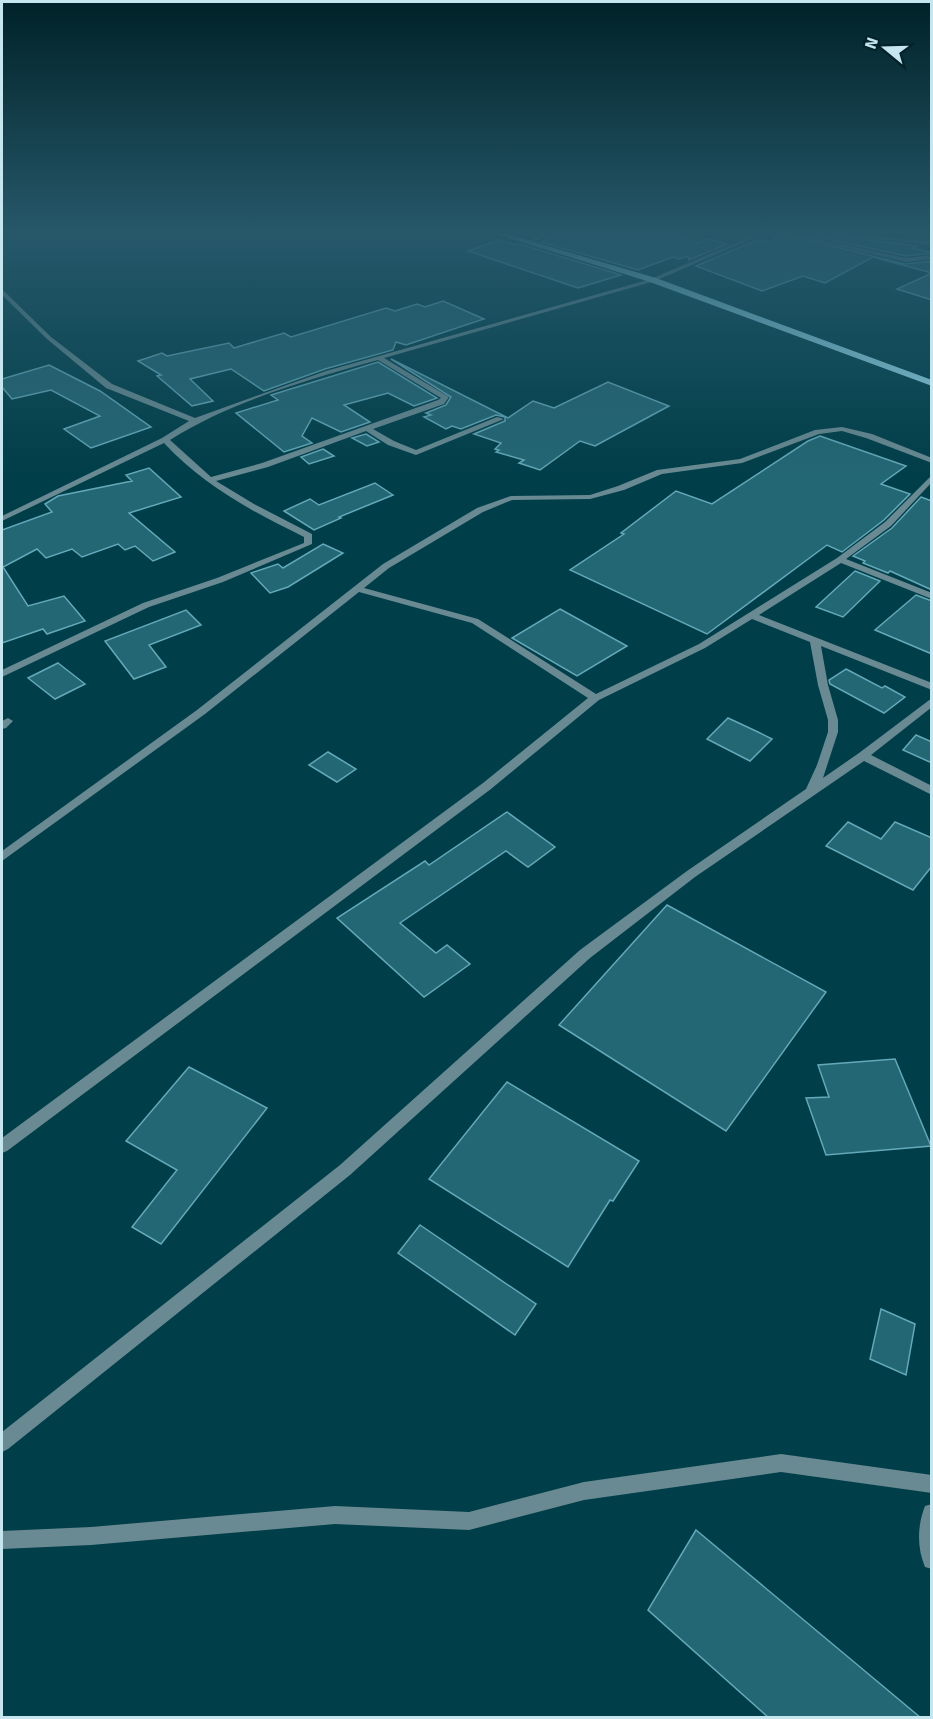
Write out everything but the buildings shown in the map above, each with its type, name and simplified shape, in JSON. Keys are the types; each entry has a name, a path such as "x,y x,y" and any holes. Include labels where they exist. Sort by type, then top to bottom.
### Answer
{"main road":[{"path":"745,314 932,383"}],"street":[{"path":"25,314 49,338 109,386 195,421"},
{"path":"2,519 165,440 195,421 328,372 532,314"},
{"path":"210,480 265,465 368,429 441,402 445,397 379,358"},
{"path":"368,429 391,443 416,453 500,419"},
{"path":"2,857 201,712 386,566 480,510 511,498 590,497 621,489 660,472 742,461 799,438 830,430 842,429 869,436 932,461"},
{"path":"2,674 146,605 220,580 308,544 309,536 263,513 210,480 182,459 165,440"},
{"path":"2,1146 487,786 595,698 702,646 754,616 840,560 888,524 932,477"},
{"path":"840,560 932,596"},
{"path":"358,589 475,621 595,698"},
{"path":"754,616 932,687"},
{"path":"809,795 823,765 833,720 823,685 815,642"},
{"path":"2,1443 345,1170 585,954 691,874 863,756 932,701"},
{"path":"863,756 932,791"},
{"path":"2,1540 91,1536 334,1515 469,1521 584,1491 781,1463 932,1484"},
{"path":"932,1513 928,1543 932,1560"}]}
